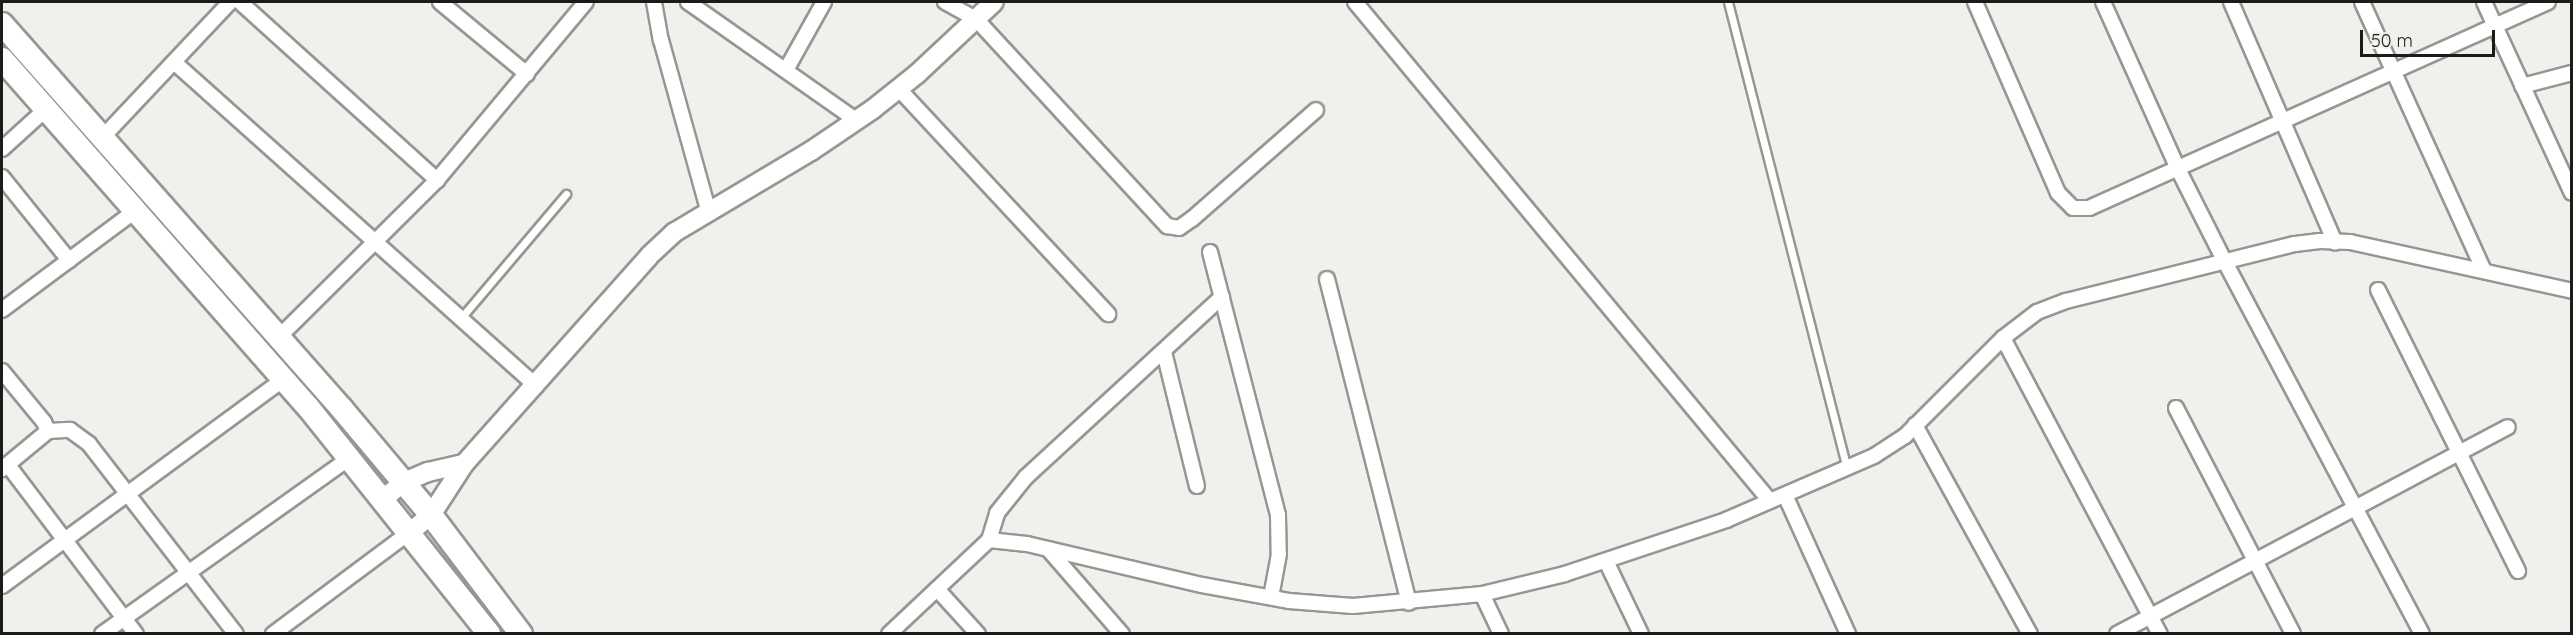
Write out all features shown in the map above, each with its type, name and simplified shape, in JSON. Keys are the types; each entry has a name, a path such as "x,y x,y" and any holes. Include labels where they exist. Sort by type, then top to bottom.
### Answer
{"main road":[{"path":"2,24 100,139 279,337 404,482 520,633"},
{"path":"2,58 45,110 284,379 411,532 489,633"}],"street":[{"path":"100,139 230,2"},
{"path":"240,2 437,180"},
{"path":"440,2 527,74"},
{"path":"279,337 437,180 586,2"},
{"path":"654,2 661,40 708,210"},
{"path":"688,2 856,120"},
{"path":"786,70 824,2"},
{"path":"945,2 976,19 1167,226 1179,228 1192,219 1316,110"},
{"path":"273,633 432,516 464,464 536,387 649,256 675,232 708,210 811,151 856,120 898,88 994,2"},
{"path":"1355,2 1770,501"},
{"path":"1975,2 2058,193 2073,208 2089,208 2548,2"},
{"path":"2103,2 2178,168 2224,260 2422,633"},
{"path":"2231,2 2284,119 2335,242"},
{"path":"2362,2 2484,271"},
{"path":"2484,2 2571,193"},
{"path":"174,62 536,387"},
{"path":"2522,86 2571,73"},
{"path":"898,88 1108,314"},
{"path":"2,149 45,110"},
{"path":"2,177 69,260"},
{"path":"2,310 135,211"},
{"path":"989,540 1048,549 1202,585 1271,597 1353,606 1409,603 1482,594 1606,561 1726,520 1847,469 1893,444 2003,338 2037,312 2066,301 2295,244 2335,242 2350,242 2571,291"},
{"path":"1210,252 1278,515 1279,554 1271,597"},
{"path":"1327,279 1409,603"},
{"path":"2378,290 2518,571"},
{"path":"889,633 989,540 997,513 1026,477 1222,297"},
{"path":"2003,338 2160,633"},
{"path":"1164,352 1197,486"},
{"path":"2,371 44,422 48,431"},
{"path":"2,586 284,379"},
{"path":"2176,408 2293,633"},
{"path":"1915,425 2030,633"},
{"path":"2117,633 2508,427"},
{"path":"136,633 66,541 5,467 48,431 70,430 80,435 236,633"},
{"path":"102,633 350,458"},
{"path":"383,499 404,482 428,472 464,464"},
{"path":"1785,495 1848,633"},
{"path":"1048,549 1122,633"},
{"path":"1606,561 1641,633"},
{"path":"937,588 978,633"},
{"path":"1482,594 1501,633"}],"lane":[{"path":"1728,2 1847,469"},
{"path":"460,319 566,194"}]}
